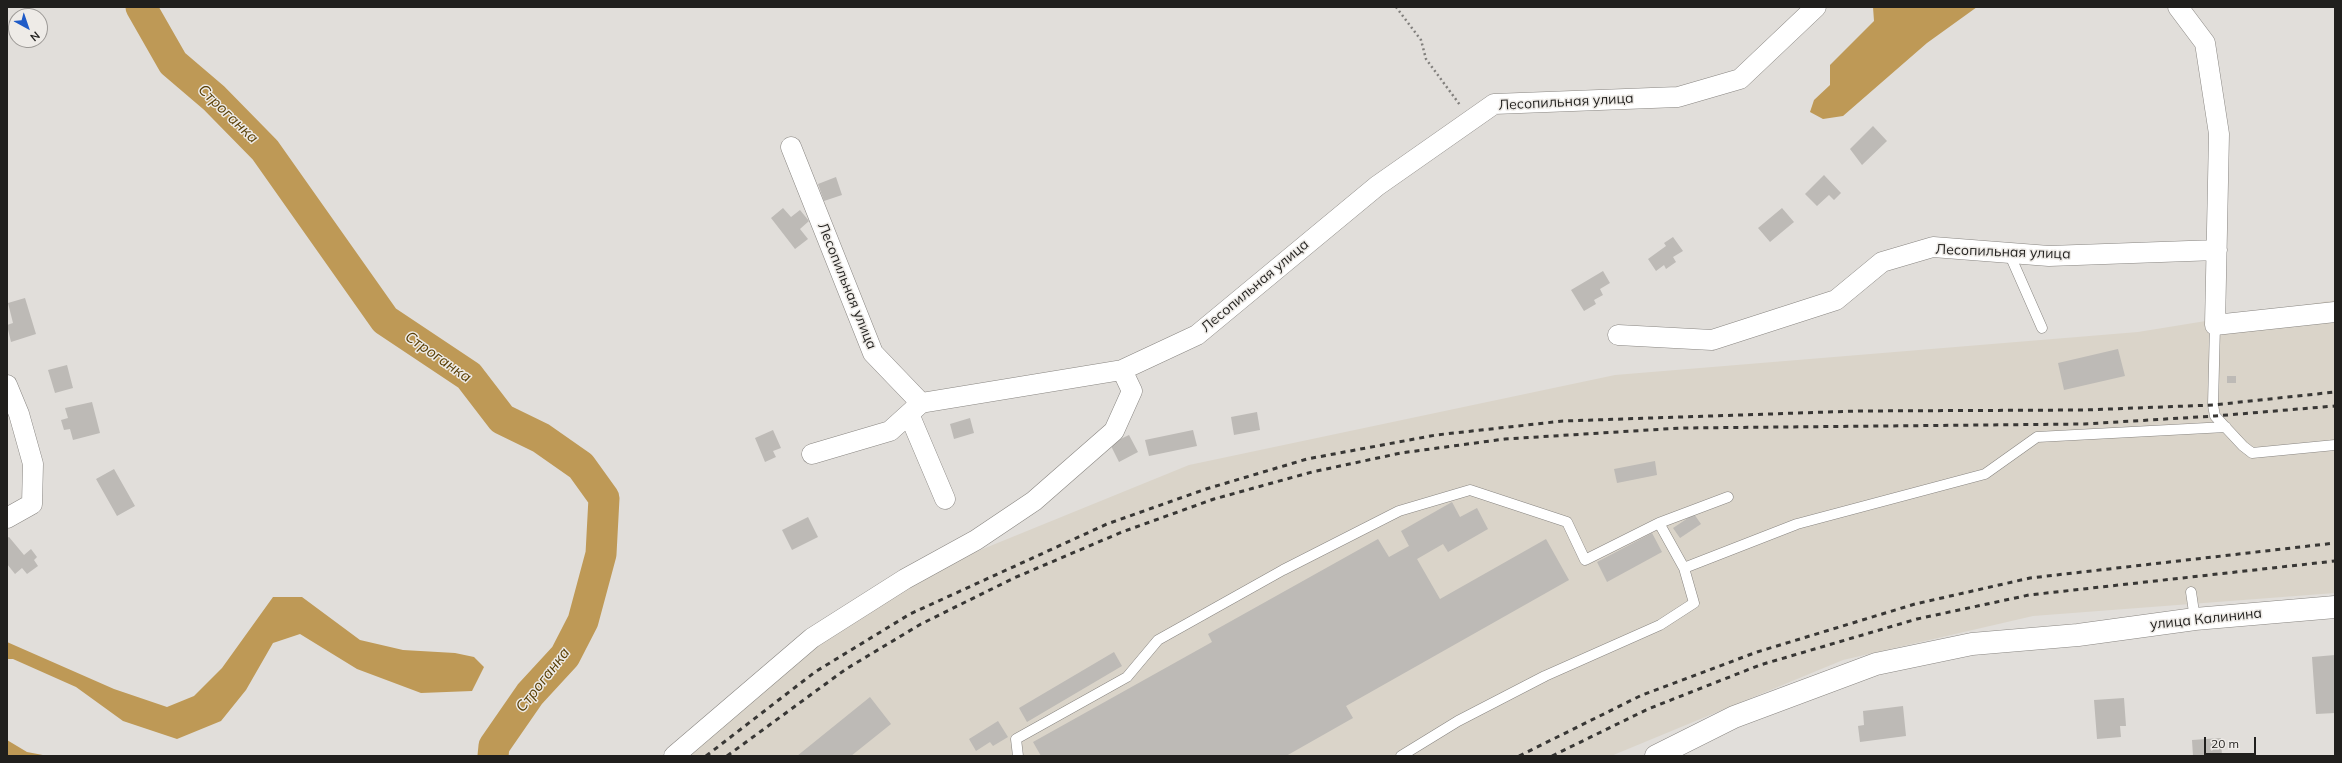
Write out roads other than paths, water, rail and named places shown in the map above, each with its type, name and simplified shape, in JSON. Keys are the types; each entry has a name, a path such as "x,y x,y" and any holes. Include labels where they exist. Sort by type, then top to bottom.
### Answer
{"street":[{"name":"Лесопильная улица","path":"792,147 872,353 915,409 1122,370 1197,335 1377,186 1494,104 1678,97 1740,79 1816,7"},
{"path":"2178,7 2205,43 2219,134 2215,325 2335,312"},
{"name":"Лесопильная улица","path":"1618,335 1712,340 1836,300 1882,262 1933,247 2049,256 2217,250"},
{"path":"674,756 812,638 905,579 976,540 1034,501 1114,431 1132,391 1122,370"},
{"path":"7,386 19,414 33,464 32,504 7,518"},
{"path":"812,454 890,431 915,409 945,499"},
{"name":"улица Калинина","path":"1656,756 1734,717 1876,664 1972,644 2078,635 2195,619 2335,607"}],"lane":[{"path":"2009,253 2042,328"},
{"path":"2215,325 2213,405 2215,416 2252,453 2335,445"},
{"path":"1684,568 1798,524 1985,474 2037,437 2226,427"},
{"path":"1018,756 1016,740 1127,677 1158,640 1283,570 1399,511 1470,490 1567,522 1585,560 1659,523 1728,497"},
{"path":"1401,756 1478,711 1545,676 1660,625 1694,604 1684,568 1659,523"},
{"path":"2191,592 2195,619"}],"waterway":[{"name":"Строганка","path":"141,7 173,63 214,98 265,150 385,320 469,376 502,419 541,438 581,466 604,498 601,554 583,621 565,656 530,694 494,746 493,756"}],"railway":[{"path":"706,756 815,672 910,614 1107,524 1206,489 1307,459 1436,435 1563,421 1858,411 2084,410 2213,405 2335,392"},
{"path":"727,756 846,669 921,624 1014,578 1122,532 1214,499 1312,472 1401,453 1505,439 1681,428 2084,424 2215,416 2335,406"},
{"path":"1519,756 1642,695 1757,652 1915,604 2030,578 2335,543"},
{"path":"1552,756 1648,709 1760,665 1917,619 2029,595 2335,561"}]}
